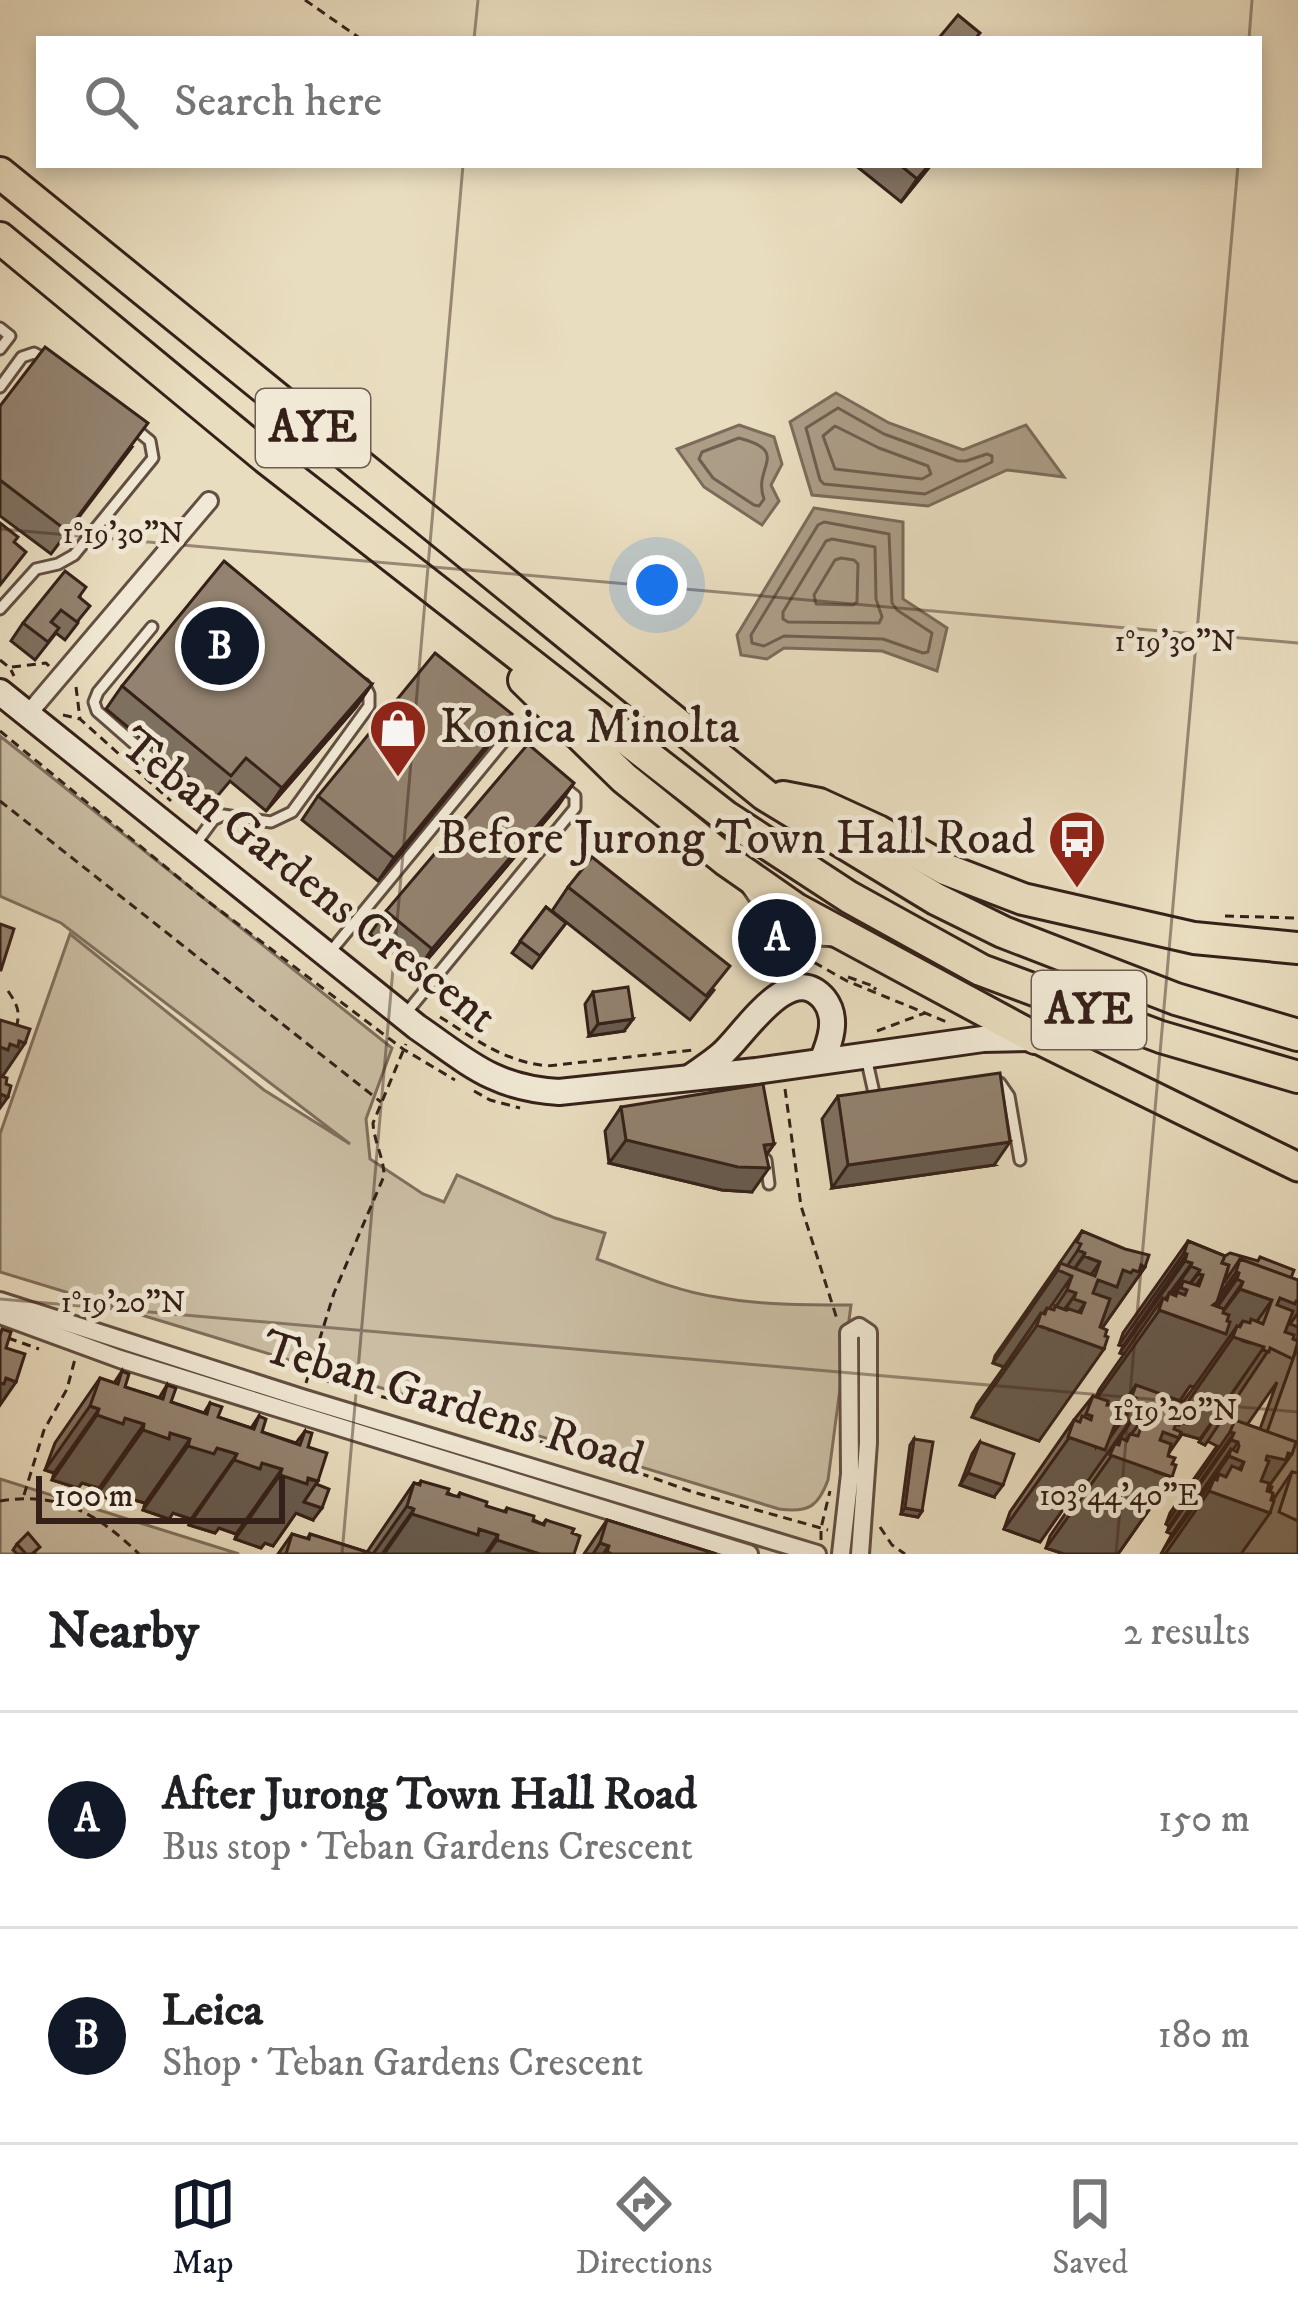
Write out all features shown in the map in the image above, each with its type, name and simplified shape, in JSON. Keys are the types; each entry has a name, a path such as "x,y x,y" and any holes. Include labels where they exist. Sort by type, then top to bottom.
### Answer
{"highway":[{"name":"AYE","path":"0,172 766,795 936,899 1003,932 1176,999 1298,1035"},
{"name":"AYE","path":"0,238 266,458 725,816 849,897 981,970 1161,1037 1298,1077"},
{"path":"421,579 624,778 727,861 796,909 1035,1038"},
{"path":"766,795 819,804 945,869 1023,899 1201,927 1298,948"}],"main road":[{"path":"1035,1038 1298,1167"}],"street":[{"path":"28,714 209,501"},
{"name":"Teban Gardens Crescent","path":"0,692 328,955 497,1080 528,1090 559,1092 690,1077 756,1075 863,1047 1035,1038"},
{"path":"690,1077 722,1055 774,998 794,988 815,993 830,1011 833,1025 823,1061"},
{"name":"Teban Gardens Road","path":"0,1301 123,1352 302,1398 817,1554"},
{"name":"Teban Gardens Road","path":"0,1315 749,1554"},
{"path":"841,1554 850,1474 849,1333 859,1327 868,1333 860,1554"}],"lane":[{"path":"0,328 10,337 0,349"},
{"path":"0,387 22,357 34,353 59,369"},
{"path":"0,609 36,568 74,555 153,458 150,441 132,426"},
{"path":"152,627 98,692 97,711 218,818"},
{"path":"193,847 213,820 223,815 271,822 292,812 369,706 364,684"},
{"path":"328,955 504,741 502,729 484,715"},
{"path":"412,1014 574,808 575,796 558,782"},
{"path":"1023,899 1048,893 1070,897"},
{"path":"1137,911 1201,927"},
{"path":"863,1047 874,1093"},
{"path":"975,1078 1000,1083 1009,1096 1020,1160"},
{"path":"858,1095 895,1090"},
{"path":"764,1142 769,1184"}],"path":[{"path":"304,0 357,36"},
{"path":"0,731 201,896 403,1049"},
{"path":"0,800 381,1102"},
{"path":"1201,927 1298,918"},
{"path":"801,956 944,1021"},
{"path":"848,977 876,987 873,992"},
{"path":"8,991 20,1015 15,1032"},
{"path":"863,1047 925,1012"},
{"path":"302,1398 334,1293 384,1176 374,1136 377,1113 412,1014 500,1055 547,1066 703,1048"},
{"path":"783,1076 801,1206 838,1323 849,1333"},
{"path":"0,1336 37,1348"},
{"path":"24,1497 44,1430 68,1389 77,1354"},
{"path":"309,1376 843,1534"},
{"path":"0,1501 47,1498 78,1509 114,1530 139,1554"},
{"path":"886,1537 905,1554"}],"shaded area":[{"path":"0,736 392,1048 366,1119 370,1159 423,1194 444,1202 457,1175 555,1218 605,1233 597,1259 670,1286 749,1302 851,1305 828,1480 816,1502 805,1509 779,1509 0,1272 0,1134 70,934 264,1090 350,1144 61,923 0,896"},
{"path":"0,1479 239,1554 0,1554"}],"water":[{"path":"836,393 889,423 963,450 1026,425 1064,477 1007,470 928,506 812,495 790,422"},
{"path":"739,425 774,437 782,464 771,485 779,501 762,525 704,487 677,449"},
{"path":"814,508 903,522 903,599 947,628 937,671 882,651 784,648 767,659 741,655 737,635"}],"building":[{"path":"958,15 980,33 978,36 940,36"},
{"path":"904,168 926,168 917,179"},
{"path":"45,347 148,423 67,531 0,480 0,406"},
{"path":"0,523 18,537 14,542 26,552 0,585"},
{"path":"224,561 372,684 282,788 246,758 231,776 122,686"},
{"path":"65,571 86,587 79,597 90,606 77,622 61,610 51,622 59,628 48,642 23,623"},
{"name":"Konica Minolta","path":"435,653 512,714 394,858 318,796"},
{"path":"528,744 574,783 432,949 386,911"},
{"path":"592,857 730,966 706,996 568,887"},
{"path":"546,907 566,923 540,956 520,941"},
{"path":"0,924 14,929 1,970 0,970"},
{"path":"628,987 633,1019 598,1024 593,992"},
{"path":"0,1020 30,1029 25,1043 10,1044 8,1050 0,1047"},
{"path":"1000,1073 1010,1142 848,1165 838,1096"},
{"path":"0,1076 11,1086 8,1097 0,1094"},
{"path":"763,1084 774,1144 764,1145 769,1168 738,1167 626,1140 621,1107"},
{"path":"1082,1231 1149,1255 1139,1272 1123,1270 1117,1287 1098,1280 1093,1293 1110,1299 1100,1327 1107,1330 1104,1349 1037,1325 1047,1308 1081,1313 1085,1303 1067,1290 1072,1276 1058,1270 1060,1263 1095,1276 1100,1262 1078,1250"},
{"path":"1188,1241 1225,1256 1222,1263 1229,1265 1213,1305 1229,1315 1226,1334 1159,1310 1169,1293 1185,1295 1183,1281 1199,1286 1203,1275 1185,1261"},
{"path":"1230,1253 1258,1261 1260,1257 1294,1270 1291,1278 1240,1259 1224,1283 1229,1265 1222,1263"},
{"path":"1240,1259 1298,1280 1298,1301 1280,1298 1277,1305 1293,1311 1285,1332 1298,1341 1293,1359 1233,1337 1243,1321 1263,1324 1272,1300 1240,1289 1243,1282 1236,1272"},
{"path":"2,1329 11,1332 6,1348 25,1354 16,1382 6,1378 4,1384 0,1383"},
{"path":"1298,1345 1298,1473 1292,1472 1275,1497 1269,1486 1296,1442 1267,1432"},
{"path":"122,1371 129,1374 125,1387 163,1399 167,1385 176,1388 171,1402 207,1414 210,1403 222,1407 218,1417 254,1429 259,1416 266,1419 262,1432 300,1445 305,1431 312,1433 308,1447 327,1453 318,1481 308,1478 307,1484 280,1475 282,1469 262,1463 260,1469 234,1460 237,1454 217,1448 214,1454 188,1446 190,1439 170,1433 169,1439 143,1430 144,1424 125,1418 123,1424 97,1415 99,1409 90,1406 100,1378 118,1384"},
{"path":"1136,1385 1197,1407 1187,1424 1176,1424 1179,1438 1163,1432 1160,1440 1171,1444 1168,1456 1175,1458 1172,1464 1176,1465 1172,1477 1110,1455 1121,1438 1127,1441 1130,1434 1138,1436 1145,1416 1148,1418 1149,1414 1133,1405"},
{"path":"1093,1396 1108,1401 1107,1405 1122,1406 1105,1450 1068,1437 1074,1420 1080,1422 1082,1416 1091,1420 1086,1414"},
{"path":"1235,1420 1296,1442 1286,1460 1267,1456 1261,1481 1269,1483 1267,1491 1273,1493 1270,1513 1209,1491 1219,1474 1226,1477 1232,1466 1241,1470 1244,1462 1229,1456 1239,1446 1231,1440"},
{"path":"914,1439 933,1442 922,1511 905,1508"},
{"path":"980,1442 1014,1454 1003,1485 968,1473"},
{"path":"1292,1472 1298,1473 1298,1521 1279,1512"},
{"path":"414,1483 449,1489 447,1494 459,1497 460,1493 487,1502 486,1506 534,1516 533,1521 544,1525 546,1520 574,1529 572,1533 580,1536 574,1554 540,1554 479,1529 478,1535 412,1514 414,1509 407,1506"},
{"path":"316,1484 329,1489 322,1508 304,1502"},
{"path":"607,1520 716,1554 612,1554 607,1552 609,1546 600,1543"},
{"path":"28,1533 40,1547 32,1554 17,1544"},
{"path":"292,1534 309,1539 310,1534 373,1554 286,1554"}],"place":[{"name":"Leica","path":"220,646"},
{"name":"Konica Minolta","path":"398,779"},
{"name":"Before Jurong Town Hall Road","path":"1077,890"},
{"name":"After Jurong Town Hall Road","path":"777,938"}]}
